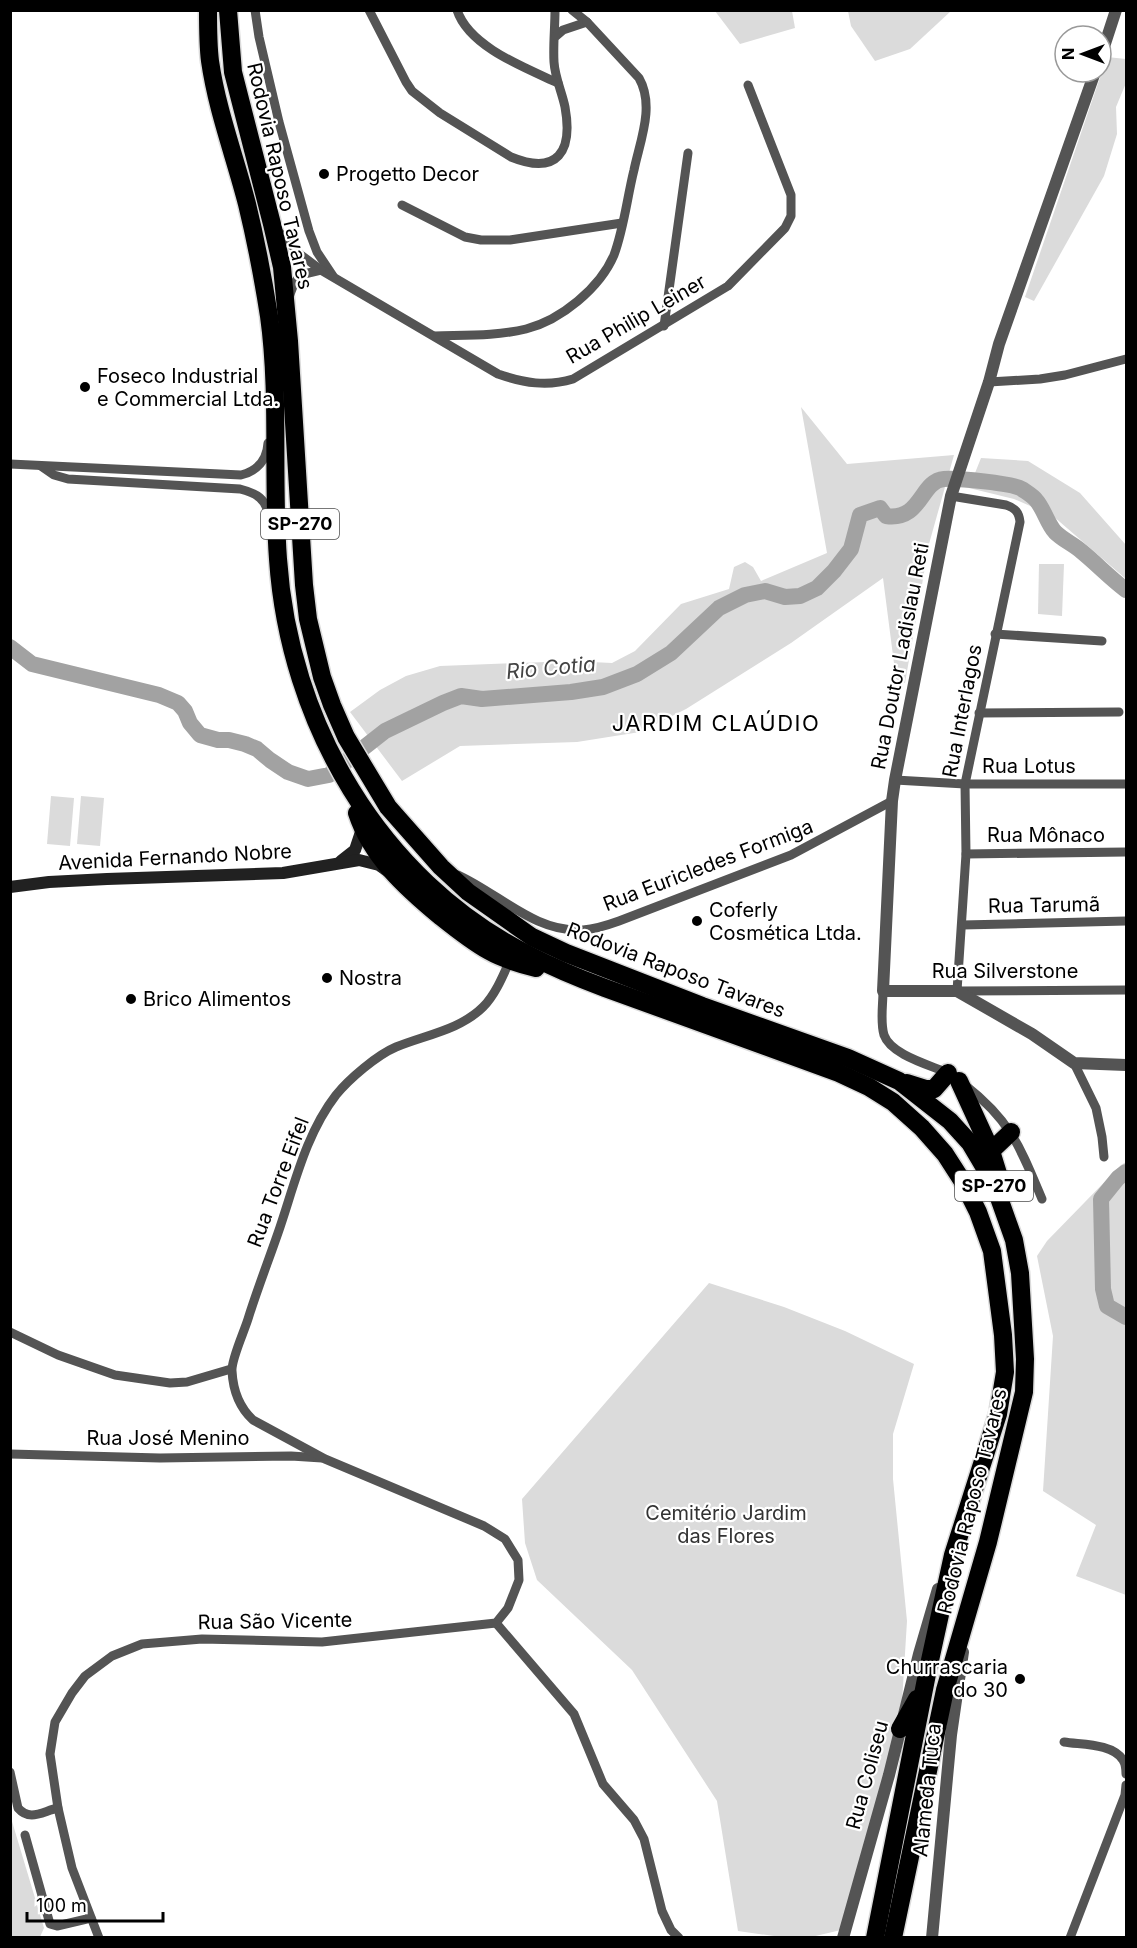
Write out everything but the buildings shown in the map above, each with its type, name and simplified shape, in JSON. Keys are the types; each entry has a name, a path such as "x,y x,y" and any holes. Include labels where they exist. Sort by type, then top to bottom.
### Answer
{"highway":[{"name":"Rodovia Raposo Tavares","path":"208,10 210,61 258,252 272,340 278,560 285,617 302,682 329,752 367,816 390,846 440,895 465,915 525,954 569,974 839,1073 869,1087 893,1102 922,1128 945,1154 978,1212 992,1251 1004,1335 1005,1372 998,1414 953,1555 875,1938"},
{"name":"Rodovia Raposo Tavares","path":"228,10 232,72 282,267 308,619 322,677 332,705 346,737 388,807 441,867 468,891 532,937 566,953 683,999 848,1058 899,1081 950,1121 970,1143 998,1195 1014,1240 1020,1273 1023,1317 1024,1392 988,1542 945,1690 893,1938"},
{"path":"350,788 362,829 395,876 422,901 465,936 488,951 533,967 569,974"},
{"path":"899,1081 934,1089 954,1077 991,1152 1007,1202 1014,1240"},
{"path":"991,1152 1011,1132"},
{"path":"900,1729 925,1685"}],"main road":[{"path":"340,862 355,850 362,829"},
{"name":"Avenida Fernando Nobre","path":"10,887 107,879 283,873 359,860 379,865 395,876"}],"street":[{"path":"255,10 279,122 309,231 317,252 334,278"},
{"path":"369,10 412,91 449,119 511,157 524,163 539,165 550,163 558,158 564,148 567,121 554,62 555,10"},
{"path":"458,10 466,27 477,39 518,65 558,83"},
{"path":"435,336 502,333 526,329 541,323 582,298 607,268 614,253 645,118 647,100 639,78 587,22 572,10"},
{"path":"556,36 563,30 587,22"},
{"name":"Rua Doutor Ladislau Reti","path":"1042,1199 1022,1151 997,1113 954,1077 901,1053 891,1046 882,1027 883,991 892,801 952,492 989,382 999,344 1091,84"},
{"name":"Rua Philip Leiner","path":"272,224 301,255 321,270 498,374 514,380 544,384 559,383 573,378 664,326 728,286 785,228 791,216 792,195 748,85"},
{"path":"664,326 688,153"},
{"path":"402,205 465,237 481,240 510,240 622,223"},
{"path":"286,305 300,274 321,270"},
{"path":"10,464 233,475 248,473 262,462 268,448 267,381 272,340"},
{"path":"989,382 1040,379 1126,359"},
{"path":"39,465 61,477 78,481 240,489 256,494 268,509 277,580 285,617"},
{"path":"78,481 79,466"},
{"name":"Rua Interlagos","path":"952,492 1006,505 1014,508 1019,514 1019,530 964,784 966,854 957,991"},
{"path":"995,634 1102,641"},
{"path":"979,713 1119,712"},
{"name":"Rua Lotus","path":"896,780 964,784 1126,784"},
{"name":"Rua Euricledes Formiga","path":"441,867 469,880 545,924 567,930 599,927 629,918 792,855 892,801"},
{"name":"Rua Mônaco","path":"966,854 1126,852"},
{"name":"Rua Tarumã","path":"962,925 1126,921"},
{"name":"Rua Torre Eifel","path":"231,1369 304,1154 336,1095 371,1063 394,1048 470,1018 492,997 510,960"},
{"name":"Rua Silverstone","path":"883,991 1126,990"},
{"path":"957,991 1024,1029 1074,1063 1096,1108 1104,1157"},
{"path":"1074,1063 1126,1065"},
{"path":"10,1332 58,1355 115,1375 170,1383 187,1382 231,1369 237,1396 244,1412 253,1420 325,1459 484,1526 505,1539 518,1560 519,1580 508,1608 496,1623 574,1714 603,1784 634,1820 644,1839 662,1911 671,1930 679,1938"},
{"name":"Rua José Menino","path":"10,1454 160,1458 291,1456 325,1459"},
{"name":"Rua Coliseu","path":"842,1937 932,1607 953,1555"},
{"name":"Alameda Tuca","path":"932,1938 951,1735 969,1611"},
{"name":"Rua São Vicente","path":"99,1938 72,1868 58,1808 50,1754 55,1722 85,1676 112,1656 142,1644 202,1639 322,1642 496,1623"},
{"path":"1064,1742 1101,1747 1114,1752 1123,1760 1126,1774"},
{"path":"10,1772 18,1808 21,1811 28,1816 33,1816 58,1808"},
{"path":"1070,1938 1125,1795 1126,1785"},
{"path":"25,1835 50,1924 57,1926 91,1918"}],"green space":[{"path":"848,10 951,11 910,49 875,61 851,26"},
{"path":"715,11 792,11 795,28 740,44"},
{"path":"1113,58 1126,59 1126,83 1116,107 1117,134 1104,176 1034,301 1025,297 1098,84 1113,84"},
{"path":"801,407 847,464 954,455 929,544 905,683 896,679 883,578 791,643 686,709 640,732 577,742 460,746 402,781 350,712 380,690 406,676 440,666 571,661 612,663 635,651 681,604 729,589 734,567 745,562 753,567 761,581 827,553"},
{"path":"981,458 1028,461 1080,493 1126,545 1126,579 1053,516 1014,499 969,488"},
{"path":"1039,564 1064,564 1062,616 1038,614"},
{"path":"51,796 74,798 70,846 47,844"},
{"path":"81,796 104,798 100,846 77,844"},
{"path":"1126,1162 1126,1595 1076,1576 1096,1525 1043,1491 1053,1336 1037,1256 1047,1241"},
{"name":"Cemitério Jardim das Flores","path":"709,1283 784,1307 845,1331 914,1364 893,1434 893,1479 907,1621 901,1718 841,1930 807,1938 738,1931 717,1801 632,1670 537,1580 525,1543 522,1499"},
{"path":"11,1818 44,1928 40,1937 11,1937"}],"waterway":[{"name":"Rio Cotia","path":"10,647 32,664 159,695 178,703 200,735 245,744 257,749 288,772 308,779 329,775 385,731 461,696 482,699 571,692 603,687 637,674 671,653 719,608 745,595 765,591 785,597 800,596 817,588 851,549 860,515 880,508 886,516 907,513 930,486 944,479 996,483 1022,489 1039,504 1055,532 1126,590"},
{"name":"Rio Cotia","path":"1126,1172 1101,1199 1103,1289 1107,1306 1126,1317"}],"place":[{"name":"Progetto Decor","path":"324,174"},
{"name":"Foseco Industrial e Commercial Ltda.","path":"85,387"},
{"name":"Coferly Cosmética Ltda.","path":"697,921"},
{"name":"Nostra","path":"327,978"},
{"name":"Brico Alimentos","path":"131,999"},
{"name":"Churrascaria do 30","path":"1020,1679"}],"district":[{"name":"JARDIM CLAÚDIO","path":"716,723"}]}
